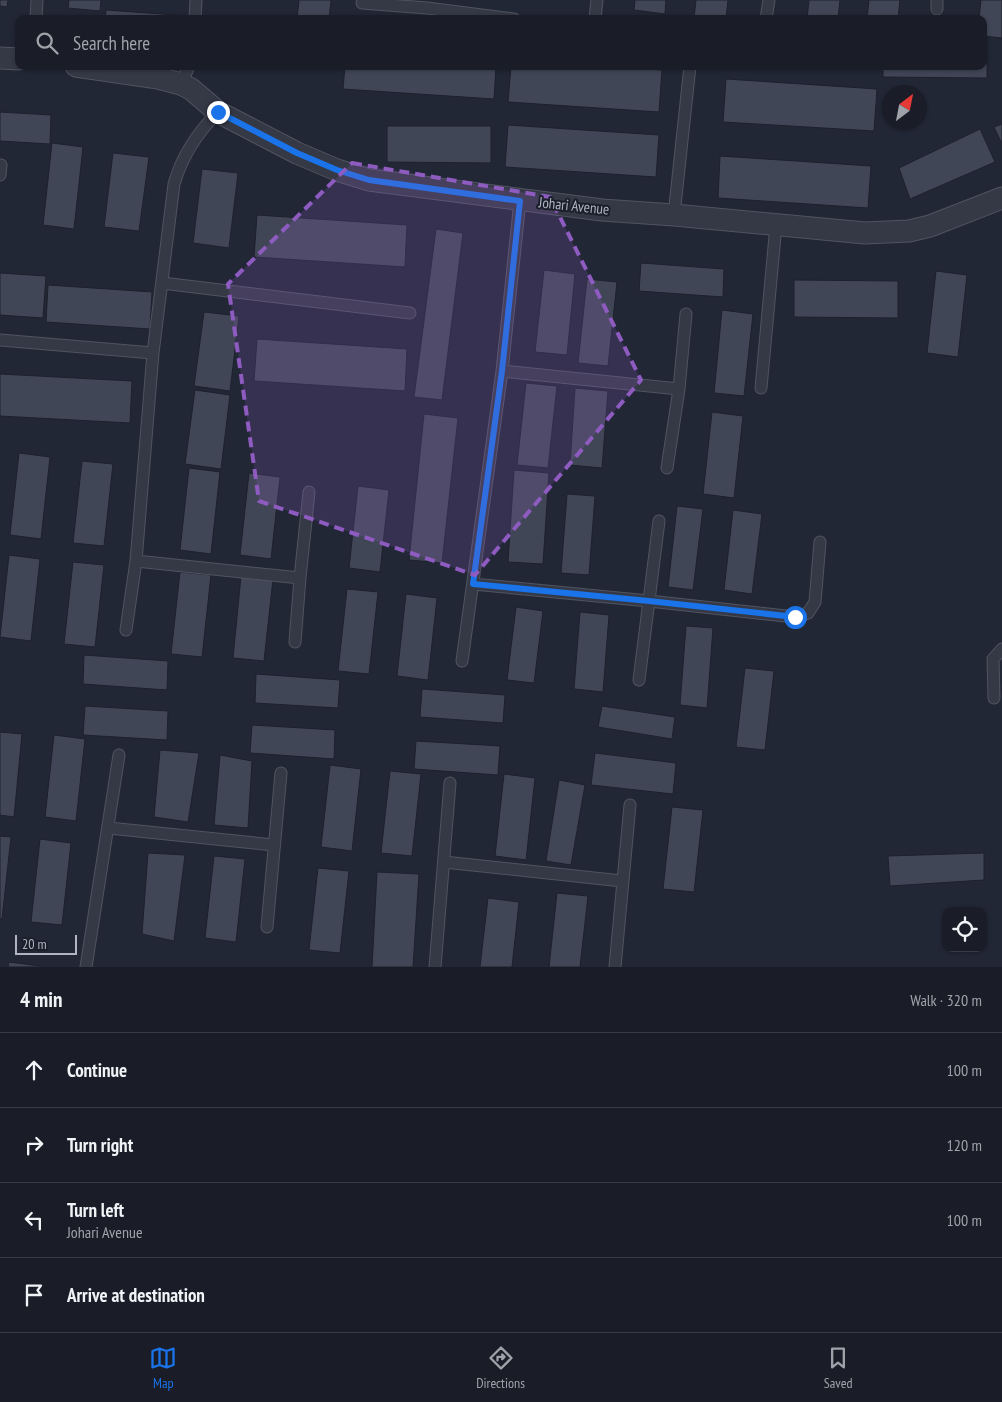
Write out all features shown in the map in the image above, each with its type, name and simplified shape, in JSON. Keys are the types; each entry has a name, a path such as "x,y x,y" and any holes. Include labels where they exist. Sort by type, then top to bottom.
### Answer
{"street":[{"path":"0,58 15,59"},
{"name":"Johari Avenue","path":"103,70 158,78 185,75 190,89 218,112 297,153 337,170 369,180 520,201 602,210 865,233 909,231 930,226 1002,198"}],"lane":[{"path":"36,15 37,0"},
{"path":"195,15 196,0"},
{"path":"595,15 597,0"},
{"path":"767,15 769,0"},
{"path":"362,3 427,4 491,15"},
{"path":"674,215 690,70"},
{"path":"126,630 136,561 153,353 174,184 178,170 200,132 218,112"},
{"path":"462,661 502,371 520,201"},
{"path":"761,388 776,225"},
{"path":"162,283 410,313"},
{"path":"668,468 679,389 686,314"},
{"path":"0,340 153,353"},
{"path":"502,371 679,389"},
{"path":"295,642 309,492"},
{"path":"639,680 659,521"},
{"path":"473,584 649,601 786,617 802,616 808,613 815,602 820,542"},
{"path":"136,561 300,578"},
{"path":"994,698 993,659 1002,649"},
{"path":"86,967 119,755"},
{"path":"267,927 281,773"},
{"path":"435,967 450,783"},
{"path":"615,967 630,805"},
{"path":"109,828 274,845"},
{"path":"444,862 622,882"}],"highlighted area":[{"path":"352,163 550,197 641,380 475,575 259,501 228,284"}],"building":[{"path":"0,0 8,0 7,7 0,6"},
{"path":"69,0 101,0 100,11 68,8"},
{"path":"299,0 331,0 329,15 297,15"},
{"path":"635,0 666,0 665,14 634,10"},
{"path":"696,0 728,0 726,15 694,15"},
{"path":"809,0 840,0 838,15 807,15"},
{"path":"869,0 900,0 898,15 867,15"},
{"path":"981,0 1002,0 1002,38 987,36 987,15 979,15"},
{"path":"106,10 175,15 105,15"},
{"path":"345,70 496,70 494,99 343,89"},
{"path":"511,70 662,70 659,112 508,102"},
{"path":"883,70 987,70 987,78 883,77"},
{"path":"726,79 877,89 874,131 723,122"},
{"path":"0,112 51,115 50,144 0,141"},
{"path":"1002,124 1002,144 994,127"},
{"path":"508,125 659,135 656,177 505,167"},
{"path":"387,126 491,126 491,163 387,162"},
{"path":"980,129 995,162 910,199 899,168"},
{"path":"52,143 83,147 74,229 43,225"},
{"path":"113,153 149,157 139,231 104,227"},
{"path":"720,156 871,166 868,208 718,198"},
{"path":"202,169 238,173 229,248 193,243"},
{"path":"257,215 407,225 405,267 254,257"},
{"path":"436,229 463,233 442,400 414,397"},
{"path":"641,263 724,269 723,297 639,291"},
{"path":"544,270 575,274 567,355 535,352"},
{"path":"936,271 967,275 958,357 927,353"},
{"path":"0,273 46,276 43,318 0,315"},
{"path":"587,279 617,282 608,366 578,363"},
{"path":"794,280 898,281 898,318 794,317"},
{"path":"48,285 152,292 150,329 46,322"},
{"path":"722,310 753,314 744,396 714,393"},
{"path":"204,312 239,316 230,391 194,386"},
{"path":"257,339 407,349 405,391 254,381"},
{"path":"0,374 132,381 130,423 0,416"},
{"path":"526,383 557,386 548,468 517,465"},
{"path":"575,388 608,391 602,468 570,465"},
{"path":"195,390 230,395 221,469 185,464"},
{"path":"712,412 743,416 734,498 703,494"},
{"path":"424,414 458,418 442,563 409,560"},
{"path":"19,453 50,457 41,539 10,535"},
{"path":"82,461 113,464 104,546 73,543"},
{"path":"189,468 220,472 211,554 180,550"},
{"path":"514,470 549,473 543,564 508,562"},
{"path":"249,473 280,477 271,559 240,555"},
{"path":"358,486 389,490 380,572 349,568"},
{"path":"567,494 595,496 589,575 561,573"},
{"path":"677,506 703,509 693,590 668,587"},
{"path":"733,510 762,514 752,594 724,590"},
{"path":"9,555 40,559 31,641 0,637"},
{"path":"73,562 104,565 95,647 64,644"},
{"path":"180,572 211,575 202,657 171,654"},
{"path":"241,576 273,579 264,661 233,658"},
{"path":"347,589 378,592 369,674 338,671"},
{"path":"406,594 437,598 428,680 397,676"},
{"path":"516,607 543,611 534,683 507,680"},
{"path":"580,612 609,615 603,692 574,689"},
{"path":"686,626 713,628 707,708 680,705"},
{"path":"84,655 168,661 167,690 83,684"},
{"path":"745,668 774,671 765,750 736,747"},
{"path":"256,674 340,680 338,708 255,703"},
{"path":"422,689 505,695 503,723 420,717"},
{"path":"85,706 168,711 167,740 83,735"},
{"path":"602,706 675,717 672,739 598,727"},
{"path":"252,725 335,730 334,759 250,753"},
{"path":"0,732 22,734 14,817 0,815"},
{"path":"54,735 85,739 76,821 45,817"},
{"path":"416,741 500,746 498,775 414,769"},
{"path":"160,750 199,753 188,822 154,817"},
{"path":"595,753 676,763 673,794 591,785"},
{"path":"220,755 252,761 248,828 214,825"},
{"path":"330,765 361,769 352,851 321,847"},
{"path":"390,771 421,774 412,856 381,853"},
{"path":"504,774 535,778 526,860 495,856"},
{"path":"559,780 585,785 571,865 546,861"},
{"path":"672,807 703,810 694,892 663,889"},
{"path":"0,836 11,837 2,919 0,919"},
{"path":"40,839 71,843 62,925 31,922"},
{"path":"148,853 185,855 174,941 142,934"},
{"path":"984,853 984,880 890,886 888,856"},
{"path":"214,856 245,859 236,942 205,938"},
{"path":"318,868 349,871 340,953 309,950"},
{"path":"377,872 419,874 413,967 372,967"},
{"path":"557,893 588,896 580,967 549,967"},
{"path":"488,898 519,902 512,967 480,967"},
{"path":"9,962 40,966 40,967 8,967"}],"route":[{"path":"218,112 297,153 337,170 369,180 520,201 502,371 473,584 795,617"}]}
